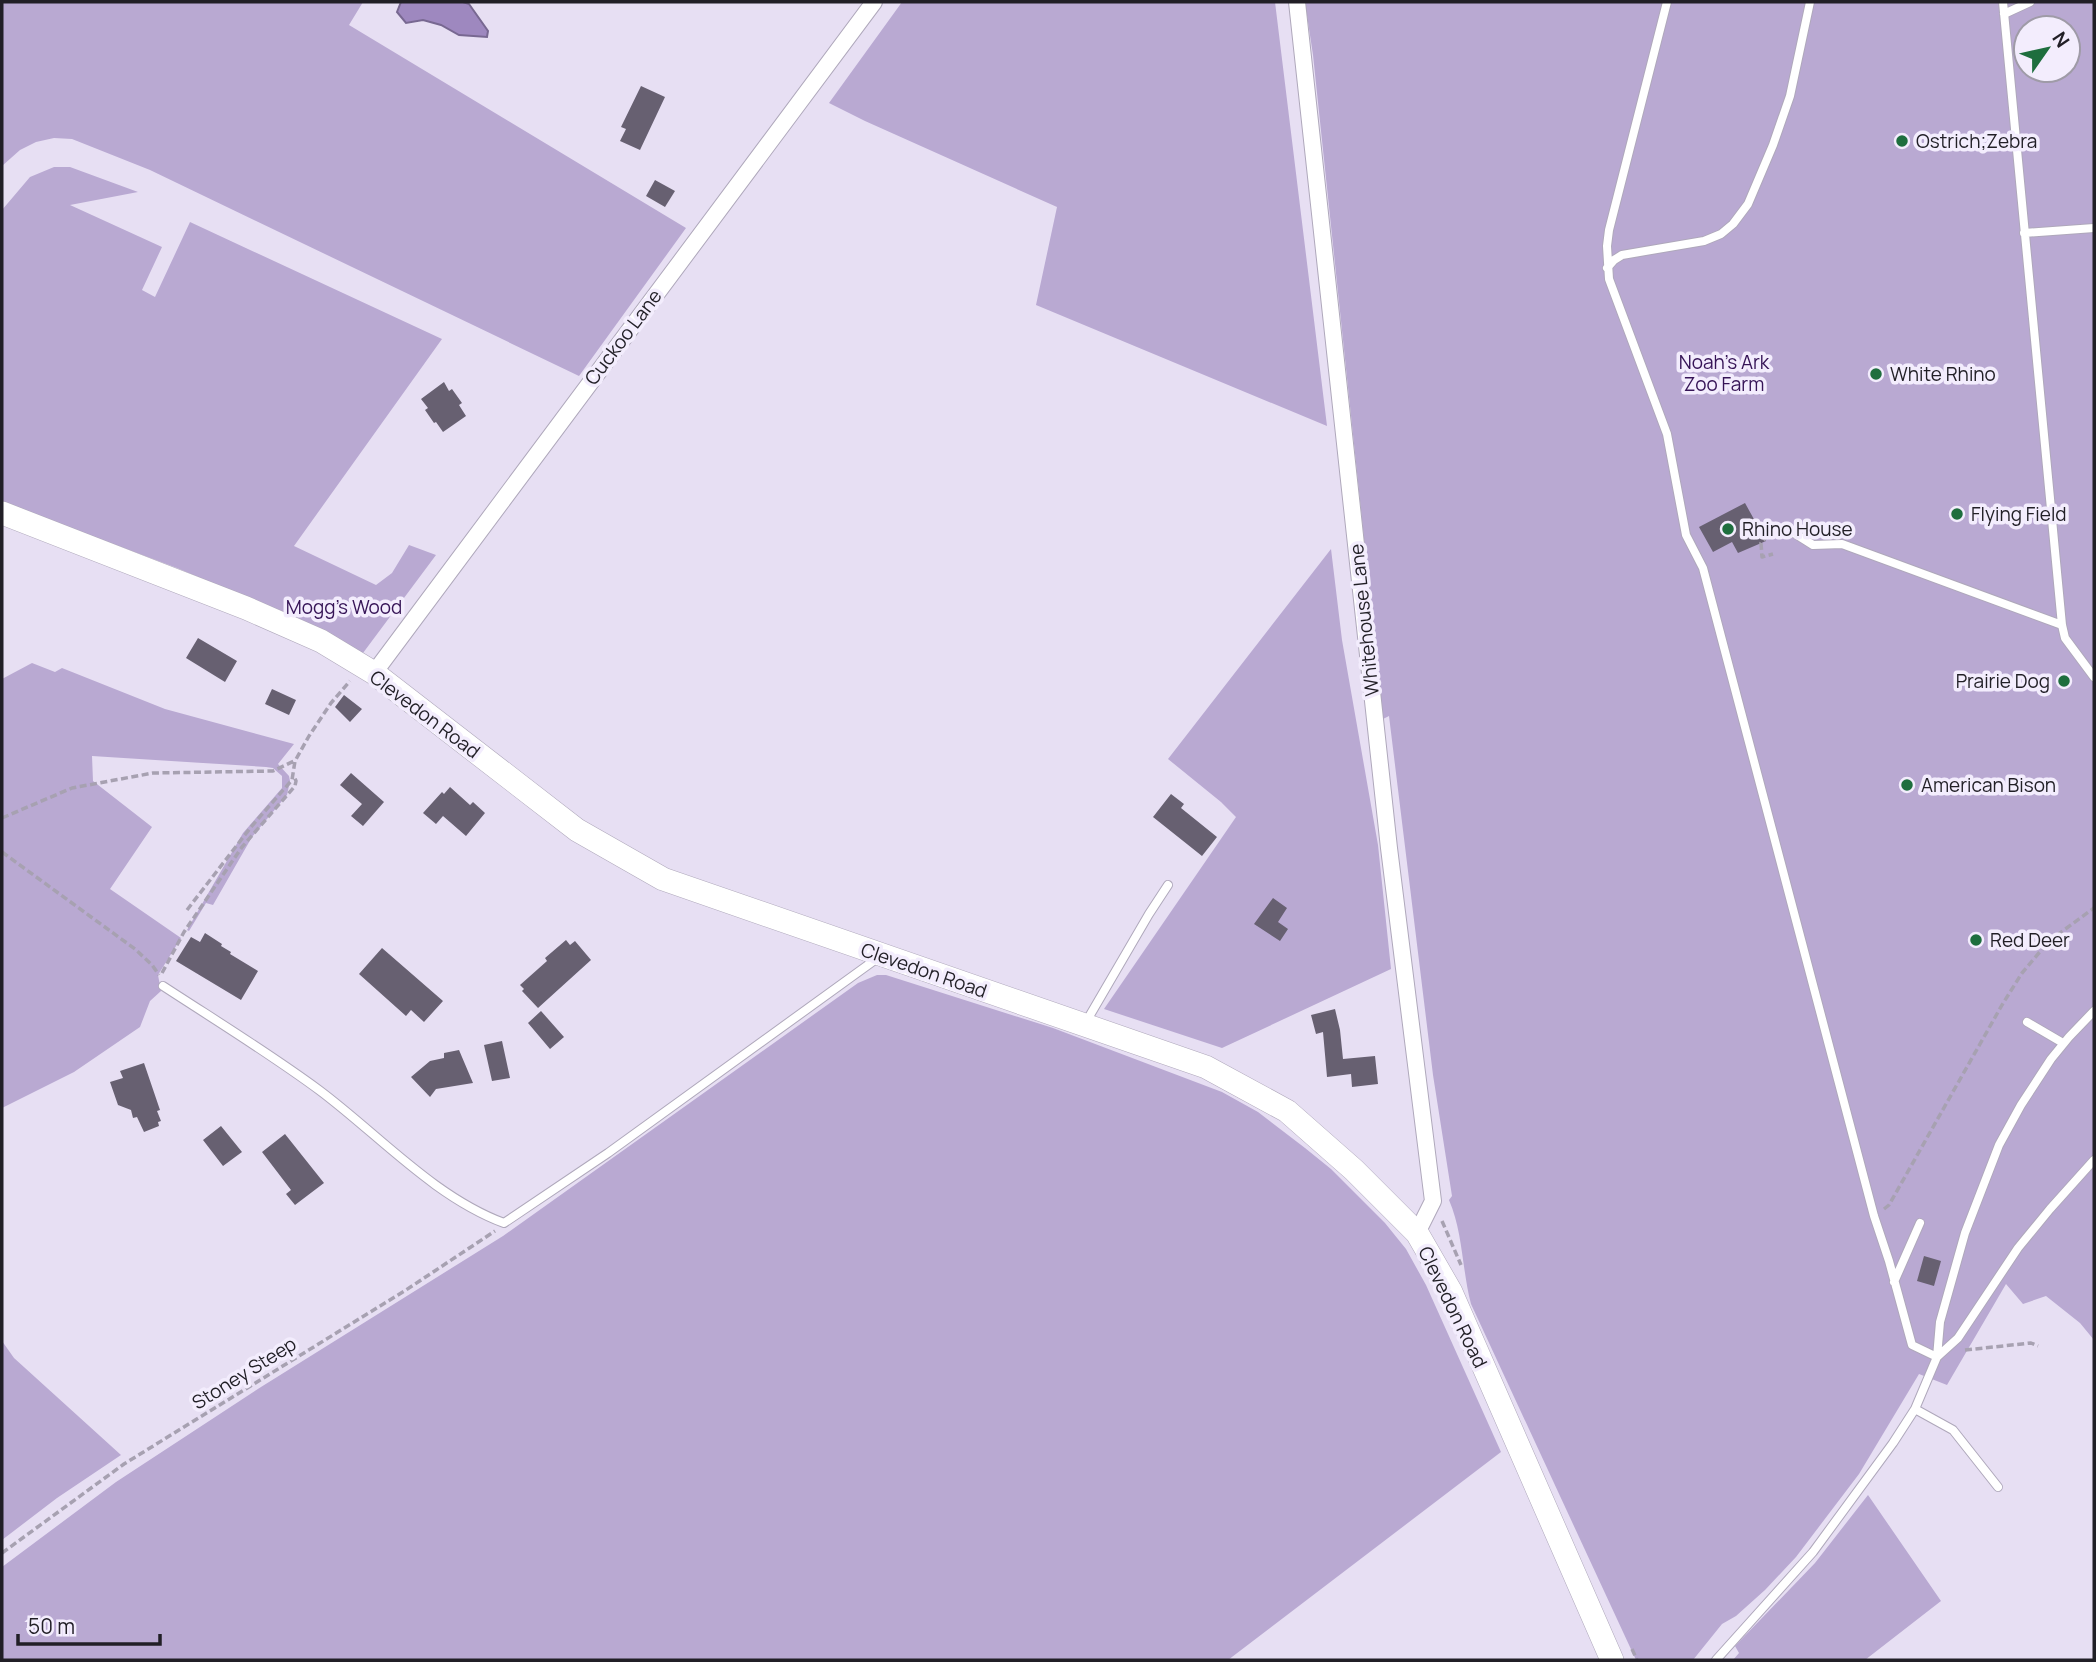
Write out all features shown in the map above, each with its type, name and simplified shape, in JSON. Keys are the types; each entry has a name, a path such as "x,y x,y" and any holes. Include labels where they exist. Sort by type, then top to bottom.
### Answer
{"main road":[{"name":"Clevedon Road","path":"2,513 246,608 321,641 368,670 577,830 663,879 1206,1067 1287,1111 1354,1170 1417,1233 1451,1292 1612,1660"}],"street":[{"name":"Cuckoo Lane","path":"368,670 874,2"},
{"name":"Whitehouse Lane","path":"1297,2 1387,834 1433,1201 1417,1233"}],"lane":[{"path":"1667,2 1609,230 1609,279 1667,434 1686,535 1703,568 1874,1216 1912,1345 1937,1357"},
{"path":"1607,268 1622,256 1704,241 1721,234 1748,204 1790,96 1810,2"},
{"path":"2003,2 2062,625 2065,638 2094,677"},
{"path":"2004,14 2030,2"},
{"path":"2024,233 2094,228"},
{"path":"1775,528 1794,533 1813,545 1842,544 2062,625"},
{"path":"1084,1025 1168,885"},
{"path":"163,986 320,1090 448,1193 475,1211 504,1223 608,1153 882,955"},
{"path":"1716,1660 1814,1552 1916,1409 1937,1357 1940,1322 1965,1233 1999,1145 2051,1059 2094,1011"},
{"path":"2027,1022 2063,1043"},
{"path":"1937,1357 1958,1338 2018,1248 2094,1160"},
{"path":"1894,1282 1920,1223"},
{"path":"1916,1409 1953,1430 1998,1487"}],"path":[{"path":"1773,554 1762,557 1760,543 1775,528"},
{"path":"187,910 251,827 292,780 295,761 331,703 368,670"},
{"path":"2,818 72,788 153,773 272,771 295,761"},
{"path":"2,852 135,949 162,978 163,969 184,932 242,847 295,786 293,774"},
{"path":"1874,1216 1889,1205 2022,973 2049,941 2094,908"},
{"name":"Stoney Steep","path":"2,1553 124,1464 490,1237 504,1223"},
{"path":"1946,1349 1975,1350 2031,1343 2038,1346"}],"green space":[{"path":"2,2 363,2 349,25 686,228 579,376 150,170 72,139 54,138 36,142 20,150 2,166"},
{"path":"902,2 1275,2 1327,426 1036,305 1057,207 829,103"},
{"name":"Noah's Ark Zoo Farm","path":"1305,2 2094,2 2094,1340 2080,1323 2046,1296 2023,1304 2006,1284 1947,1385 1919,1374 1859,1474 1796,1557 1765,1590 1736,1616 1722,1624 1693,1660 1636,1660 1471,1304 1457,1225 1449,1200 1452,1196 1433,1075 1389,716 1383,719 1313,55"},
{"name":"Mogg's Wood","path":"54,167 70,167 138,192 70,205 162,247 142,290 155,297 190,222 442,339 294,546 376,585 392,573 409,545 436,555 363,653 287,615 177,568 2,502 2,210 30,177"},
{"path":"1331,549 1342,640 1378,845 1391,969 1222,1048 1104,1009 1236,817 1168,759"},
{"path":"32,663 55,672 62,668 165,709 294,744 278,764 289,776 287,795 252,837 213,905 206,903 189,931 187,930 243,833 282,788 282,776 273,768 266,767 92,756 93,781 152,827 110,889 181,938 158,975 161,991 150,1001 140,1027 74,1072 2,1108 2,679"},
{"path":"877,975 886,975 1053,1028 1222,1092 1258,1112 1331,1169 1385,1223 1406,1249 1426,1285 1501,1452 1228,1660 2,1660 2,1567 116,1482 261,1387 503,1236 858,983"},
{"path":"2,1341 14,1358 121,1455 57,1498 2,1540"},
{"path":"1868,1495 1941,1601 1865,1660 1733,1660 1739,1653 1735,1646 1815,1563"}],"shaded area":[{"path":"401,2 469,4 488,31 487,37 459,35 441,25 423,20 406,23 397,12"}],"building":[{"path":"641,86 665,97 640,150 620,141 626,129 621,127"},
{"path":"655,180 675,191 665,207 646,196"},
{"path":"444,382 462,403 459,405 466,416 443,432 425,410 428,408 421,399"},
{"name":"Rhino House","path":"1745,503 1766,541 1738,553 1732,542 1713,552 1699,527"},
{"path":"198,638 237,661 225,682 186,658"},
{"path":"272,689 296,700 289,715 265,704"},
{"path":"344,695 362,709 350,722 335,707"},
{"path":"351,773 384,802 363,826 351,816 362,804 340,785"},
{"path":"450,787 470,805 473,802 485,813 466,836 443,816 436,824 423,813"},
{"path":"1171,794 1184,804 1181,808 1217,837 1202,856 1153,817"},
{"path":"1273,898 1287,908 1278,922 1288,929 1280,941 1254,924"},
{"path":"205,933 222,944 230,954 258,971 241,1000 176,961 191,937 200,942"},
{"path":"566,940 570,945 575,941 591,960 538,1008 522,991 524,989 520,985"},
{"path":"382,948 443,1001 424,1022 411,1010 406,1016 359,974"},
{"path":"1335,1009 1343,1059 1375,1056 1378,1084 1352,1087 1351,1074 1327,1077 1323,1032 1316,1034 1311,1015"},
{"path":"541,1011 564,1037 550,1049 528,1023"},
{"path":"502,1041 510,1078 492,1081 484,1045"},
{"path":"459,1050 473,1083 436,1089 430,1097 411,1077 430,1061 444,1058 444,1053"},
{"path":"144,1063 160,1110 157,1111 161,1121 158,1122 159,1126 144,1132 137,1117 133,1118 131,1110 118,1105 110,1082 123,1078 120,1071"},
{"path":"221,1126 242,1152 223,1166 203,1140"},
{"path":"285,1134 324,1183 295,1205 286,1194 291,1190 262,1152"},
{"path":"1924,1256 1941,1261 1934,1286 1917,1281"}],"place":[{"name":"Ostrich;Zebra","path":"1902,141"},
{"name":"White Rhino","path":"1876,374"},
{"name":"Flying Field","path":"1957,514"},
{"name":"Rhino House","path":"1728,529"},
{"name":"Prairie Dog","path":"2064,681"},
{"name":"American Bison","path":"1907,785"},
{"name":"Red Deer","path":"1976,940"}]}
